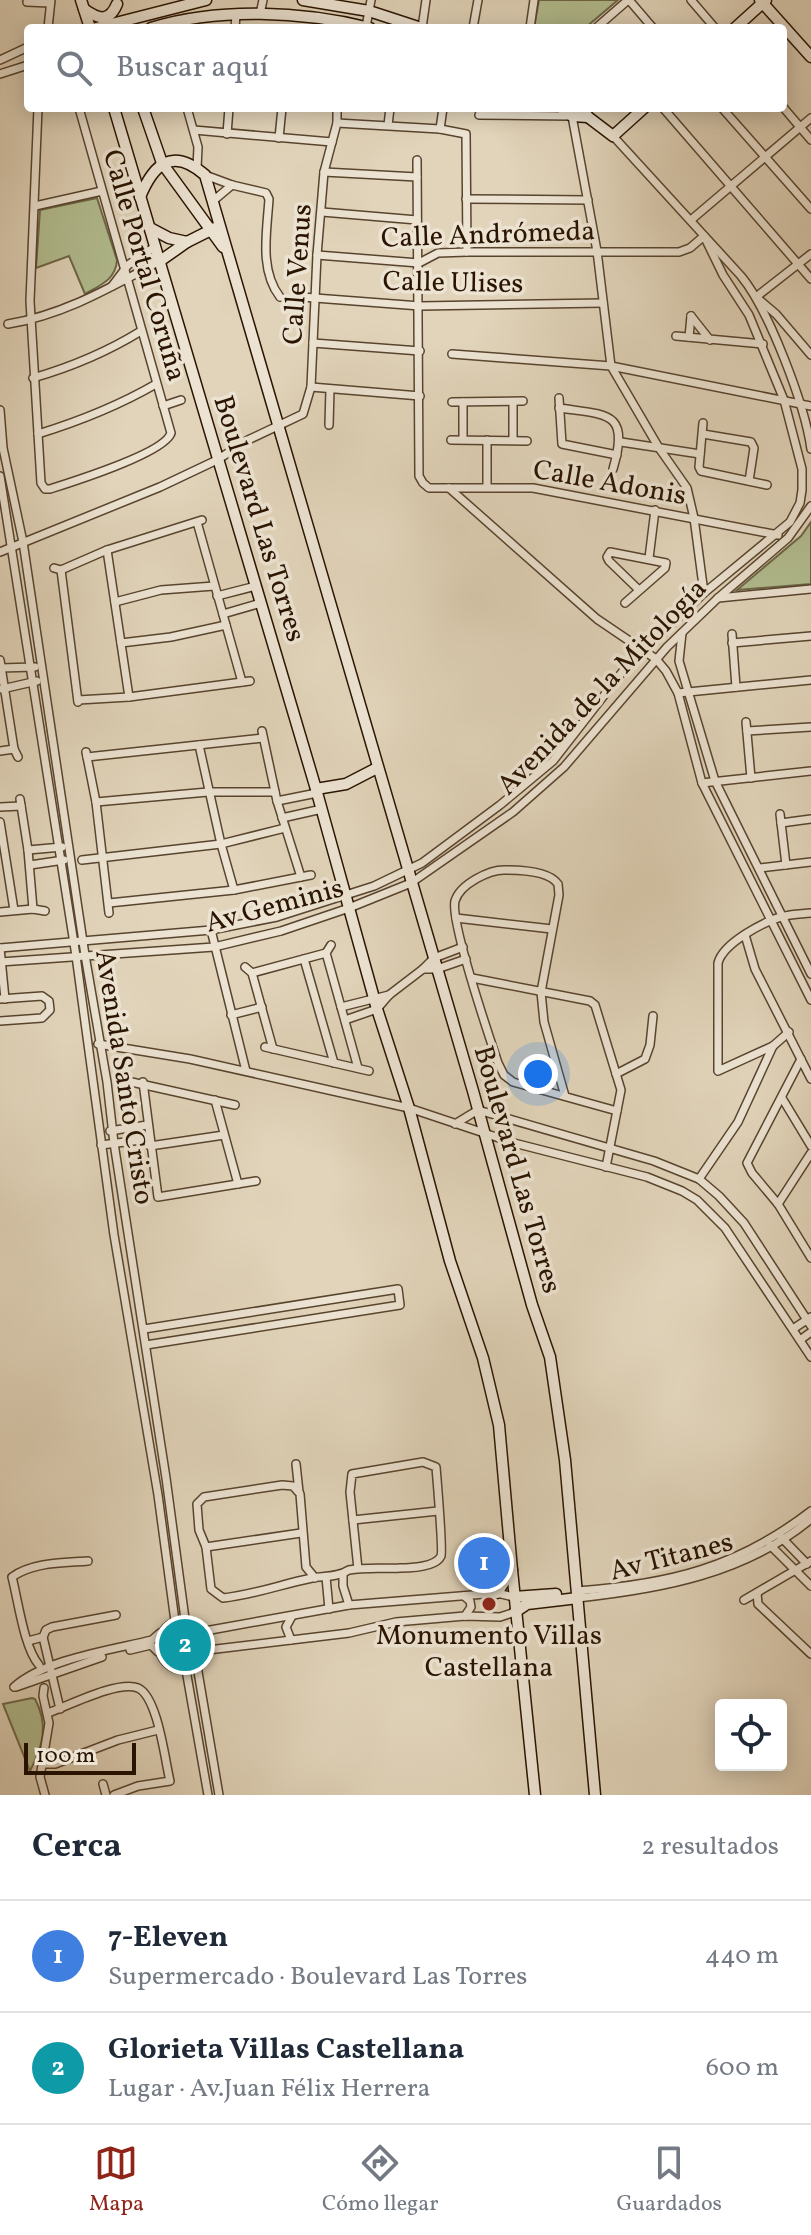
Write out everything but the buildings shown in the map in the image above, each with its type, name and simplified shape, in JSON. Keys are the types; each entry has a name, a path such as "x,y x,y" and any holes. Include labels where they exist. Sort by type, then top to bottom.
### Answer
{"main road":[{"path":"117,2 122,24 154,12 206,0"},
{"path":"303,0 370,6 412,24"},
{"path":"739,24 763,1 783,24"},
{"path":"82,4 94,16 103,19 111,15 117,2"},
{"path":"82,4 89,24"},
{"path":"169,24 192,18 260,14 290,22 324,24"},
{"path":"787,29 811,57"},
{"name":"Boulevard Las Torres","path":"115,112 322,809 450,1261 483,1358 499,1425 535,1795"},
{"name":"Boulevard Las Torres","path":"144,112 162,163 216,228 229,254 532,1305 550,1357 565,1460 595,1795"},
{"name":"Avenida de la Mitología","path":"580,112 613,136"},
{"path":"613,136 640,112"},
{"path":"140,197 146,183 162,163 179,161 201,171"},
{"name":"Boulevard Las Torres","path":"201,171 213,201 216,228"},
{"path":"150,228 169,238 187,242"},
{"path":"160,261 187,242 216,228"},
{"path":"316,791 346,784 377,768"},
{"path":"497,1593 512,1570"},
{"path":"514,1597 578,1594"},
{"path":"515,1612 527,1604 578,1594"}],"street":[{"path":"260,14 263,0"},
{"path":"422,24 426,0"},
{"path":"474,24 478,0"},
{"path":"531,24 534,0"},
{"path":"601,24 629,0 650,24"},
{"path":"691,0 712,24"},
{"path":"27,2 50,2 48,24"},
{"path":"154,12 156,24"},
{"path":"235,24 236,15"},
{"path":"0,60 24,49"},
{"path":"0,74 24,66"},
{"path":"38,112 30,320 38,434 125,402 156,384"},
{"name":"Calle Portal Coruña","path":"38,434 41,483 45,489 50,489 136,457 166,442 171,433 80,112"},
{"path":"188,112 201,171 268,196 268,271 273,288 280,297"},
{"path":"227,134 229,112"},
{"path":"279,138 282,112"},
{"name":"Calle Venus","path":"0,552 160,487 303,414 311,387 324,172 337,112"},
{"path":"388,125 390,112"},
{"path":"440,129 442,112"},
{"path":"479,115 492,112 580,112 588,200 611,366"},
{"path":"666,112 811,279"},
{"path":"726,112 811,209"},
{"path":"787,112 811,140"},
{"path":"691,220 811,118"},
{"path":"337,123 461,131 467,137 467,252"},
{"path":"194,130 332,142"},
{"name":"Avenida de la Mitología","path":"613,136 741,276 756,297 808,404 811,449"},
{"path":"311,387 420,396 417,160"},
{"path":"324,172 417,177"},
{"path":"213,201 232,185"},
{"path":"35,206 102,191"},
{"path":"466,199 588,200"},
{"path":"322,212 417,220"},
{"name":"Avenida de la Mitología","path":"407,870 454,841 553,761 623,671 704,593 777,535 790,522 800,503 802,490 797,444 784,400 763,344 704,236"},
{"name":"Calle Andrómeda","path":"317,255 419,263 438,253 679,252 690,248 704,236"},
{"path":"112,286 123,269 156,246"},
{"path":"811,254 756,297 776,314 811,355"},
{"path":"8,324 70,307 160,261"},
{"name":"Calle Ulises","path":"302,297 420,306 603,303"},
{"path":"689,337 691,316 710,340"},
{"path":"33,378 65,369 115,347 141,331"},
{"path":"676,336 763,344"},
{"path":"313,343 420,351"},
{"path":"452,354 611,366 808,404"},
{"name":"Avenida de la Mitología","path":"611,366 659,448 687,488 704,593"},
{"path":"329,425 330,389"},
{"name":"Calle Adonis","path":"420,396 419,476 429,488 533,488 788,538"},
{"path":"559,398 562,444 617,455"},
{"path":"163,406 181,400"},
{"path":"452,402 523,401"},
{"path":"463,402 463,439"},
{"path":"513,402 513,440"},
{"path":"559,408 605,414 617,427 621,442 613,469"},
{"name":"Avenida Santo Cristo","path":"0,410 3,448 23,542 68,846 66,860 99,1132 158,1495 175,1621"},
{"path":"703,423 701,471 767,485"},
{"path":"703,434 751,442 754,448 749,481"},
{"path":"451,440 527,441"},
{"path":"487,440 487,487"},
{"path":"621,442 700,454"},
{"name":"Avenida Santo Cristo","path":"0,476 59,847 66,860"},
{"path":"449,488 597,619 656,659 678,693 702,783 811,1000"},
{"name":"Avenida de la Mitología","path":"411,883 513,812 564,767 656,659 718,598 788,538 811,506"},
{"path":"649,558 655,510"},
{"path":"199,521 214,586 246,681 78,702 58,569 107,550 199,521"},
{"path":"107,550 129,697"},
{"path":"625,603 666,566 665,561 615,551 608,554 609,561 639,590"},
{"path":"115,602 161,590 214,586"},
{"path":"217,596 256,586"},
{"path":"718,598 811,589"},
{"path":"223,614 261,603"},
{"path":"121,643 171,637 226,625"},
{"path":"26,633 36,631"},
{"path":"682,633 679,661 715,781 811,974"},
{"path":"732,634 736,687"},
{"path":"732,643 811,636"},
{"path":"0,751 16,753 0,665 41,666"},
{"path":"2,689 43,680"},
{"path":"678,693 811,680"},
{"path":"746,722 751,778"},
{"path":"747,731 811,727"},
{"path":"109,913 104,857 86,754 199,745 262,735 277,801 301,877"},
{"path":"199,745 234,890"},
{"path":"702,783 811,771"},
{"path":"277,801 316,791"},
{"path":"96,802 208,792 275,792"},
{"path":"0,807 20,803 33,909"},
{"path":"282,818 322,809"},
{"path":"786,865 780,818 811,819"},
{"path":"0,822 3,862 14,910"},
{"path":"82,860 221,844 285,828"},
{"path":"28,850 68,846"},
{"path":"30,865 66,860"},
{"path":"760,868 811,862"},
{"path":"565,1096 544,1022 541,992 560,889 554,878 502,869 487,874 462,891 454,905 466,959 498,1063 504,1075 513,1082 617,1111"},
{"name":"Av Geminis","path":"0,948 211,930 277,917 346,896 407,870"},
{"path":"109,903 234,890 311,875"},
{"name":"Av Geminis","path":"1,962 214,947 281,931 411,883"},
{"path":"0,912 45,911"},
{"path":"789,1032 773,1046 718,1071 718,963 725,948 745,935 783,916 811,913"},
{"path":"456,918 552,929"},
{"path":"211,930 246,1071"},
{"path":"745,935 755,969 811,1079"},
{"path":"252,973 326,953 331,945"},
{"path":"345,1020 377,1009 389,995 423,969 463,947"},
{"path":"0,948 2,999 42,996 49,1001 50,1010 42,1018 0,1021"},
{"path":"326,953 358,1068"},
{"name":"Avenida Santo Cristo","path":"80,956 100,1044 185,1619"},
{"path":"304,959 334,1063"},
{"path":"435,963 466,959"},
{"path":"245,967 252,973 269,1048 369,1071"},
{"path":"472,978 590,1001 595,1005 621,1090 606,1167"},
{"path":"341,1007 389,995"},
{"path":"231,1015 262,1007"},
{"path":"616,1074 645,1059 653,1016"},
{"path":"88,1045 100,1044 246,1071 409,1108 484,1134 647,1177 682,1191 713,1214 742,1250 811,1357"},
{"path":"699,1179 738,1122 773,1046"},
{"path":"801,1059 747,1163 810,1252"},
{"path":"118,1079 143,1082 235,1105"},
{"path":"143,1082 158,1197 256,1181"},
{"path":"782,1098 811,1146"},
{"path":"215,1100 238,1184"},
{"path":"455,1124 478,1110 654,1161 699,1179 731,1208 810,1324"},
{"path":"99,1132 147,1125"},
{"path":"101,1145 224,1135"},
{"path":"778,1204 811,1153"},
{"path":"742,1250 753,1237"},
{"path":"144,1329 398,1289 400,1305 146,1345"},
{"path":"793,1329 810,1324"},
{"path":"800,1340 810,1324"},
{"path":"300,1494 293,1486 282,1485 204,1497 197,1504 211,1589 223,1598 358,1569 404,1568 439,1559 441,1541 436,1467 423,1462 352,1474 349,1483 358,1569"},
{"path":"296,1464 306,1567 315,1578"},
{"path":"353,1520 438,1511"},
{"name":"Av Titanes","path":"782,1537 811,1511"},
{"name":"Av Titanes","path":"578,1594 685,1575 770,1545 811,1519"},
{"path":"206,1547 301,1533"},
{"path":"744,1600 809,1563 782,1537"},
{"path":"770,1545 811,1586"},
{"path":"54,1711 29,1641 12,1577 22,1570 48,1564 88,1561"},
{"path":"343,1574 349,1605"},
{"path":"326,1577 329,1609"},
{"path":"205,1631 349,1605 497,1593 514,1597"},
{"path":"757,1593 758,1604 811,1654"},
{"path":"463,1595 470,1601 471,1607 465,1616"},
{"path":"208,1650 349,1633 396,1622 465,1616 500,1617 515,1612"},
{"path":"45,1795 40,1777 54,1711 52,1672 42,1638 46,1630 52,1627 116,1615"},
{"path":"291,1640 286,1627 292,1616"},
{"path":"41,1671 52,1672 151,1645 169,1666 186,1670 197,1666 208,1650 205,1631 193,1621 175,1621 152,1640 52,1672"},
{"path":"159,1653 162,1632"},
{"path":"29,1641 42,1638"},
{"path":"197,1666 219,1795"},
{"path":"186,1670 208,1795"},
{"path":"54,1711 96,1694 134,1687 150,1701 170,1781 138,1786 114,1795"},
{"path":"42,1764 55,1764 118,1740 158,1730"},
{"path":"103,1784 106,1795"}],"green space":[{"path":"539,0 618,0 590,24 535,24"},
{"path":"97,198 117,260 111,277 85,294 69,256 36,268 40,210"},
{"path":"811,522 811,584 737,590 801,536"},
{"path":"32,1698 42,1718 43,1735 30,1771 3,1704"}],"place":[{"name":"7-Eleven","path":"484,1563"},
{"name":"Monumento Villas Castellana","path":"489,1604"},
{"name":"Glorieta Villas Castellana","path":"185,1645"}]}
